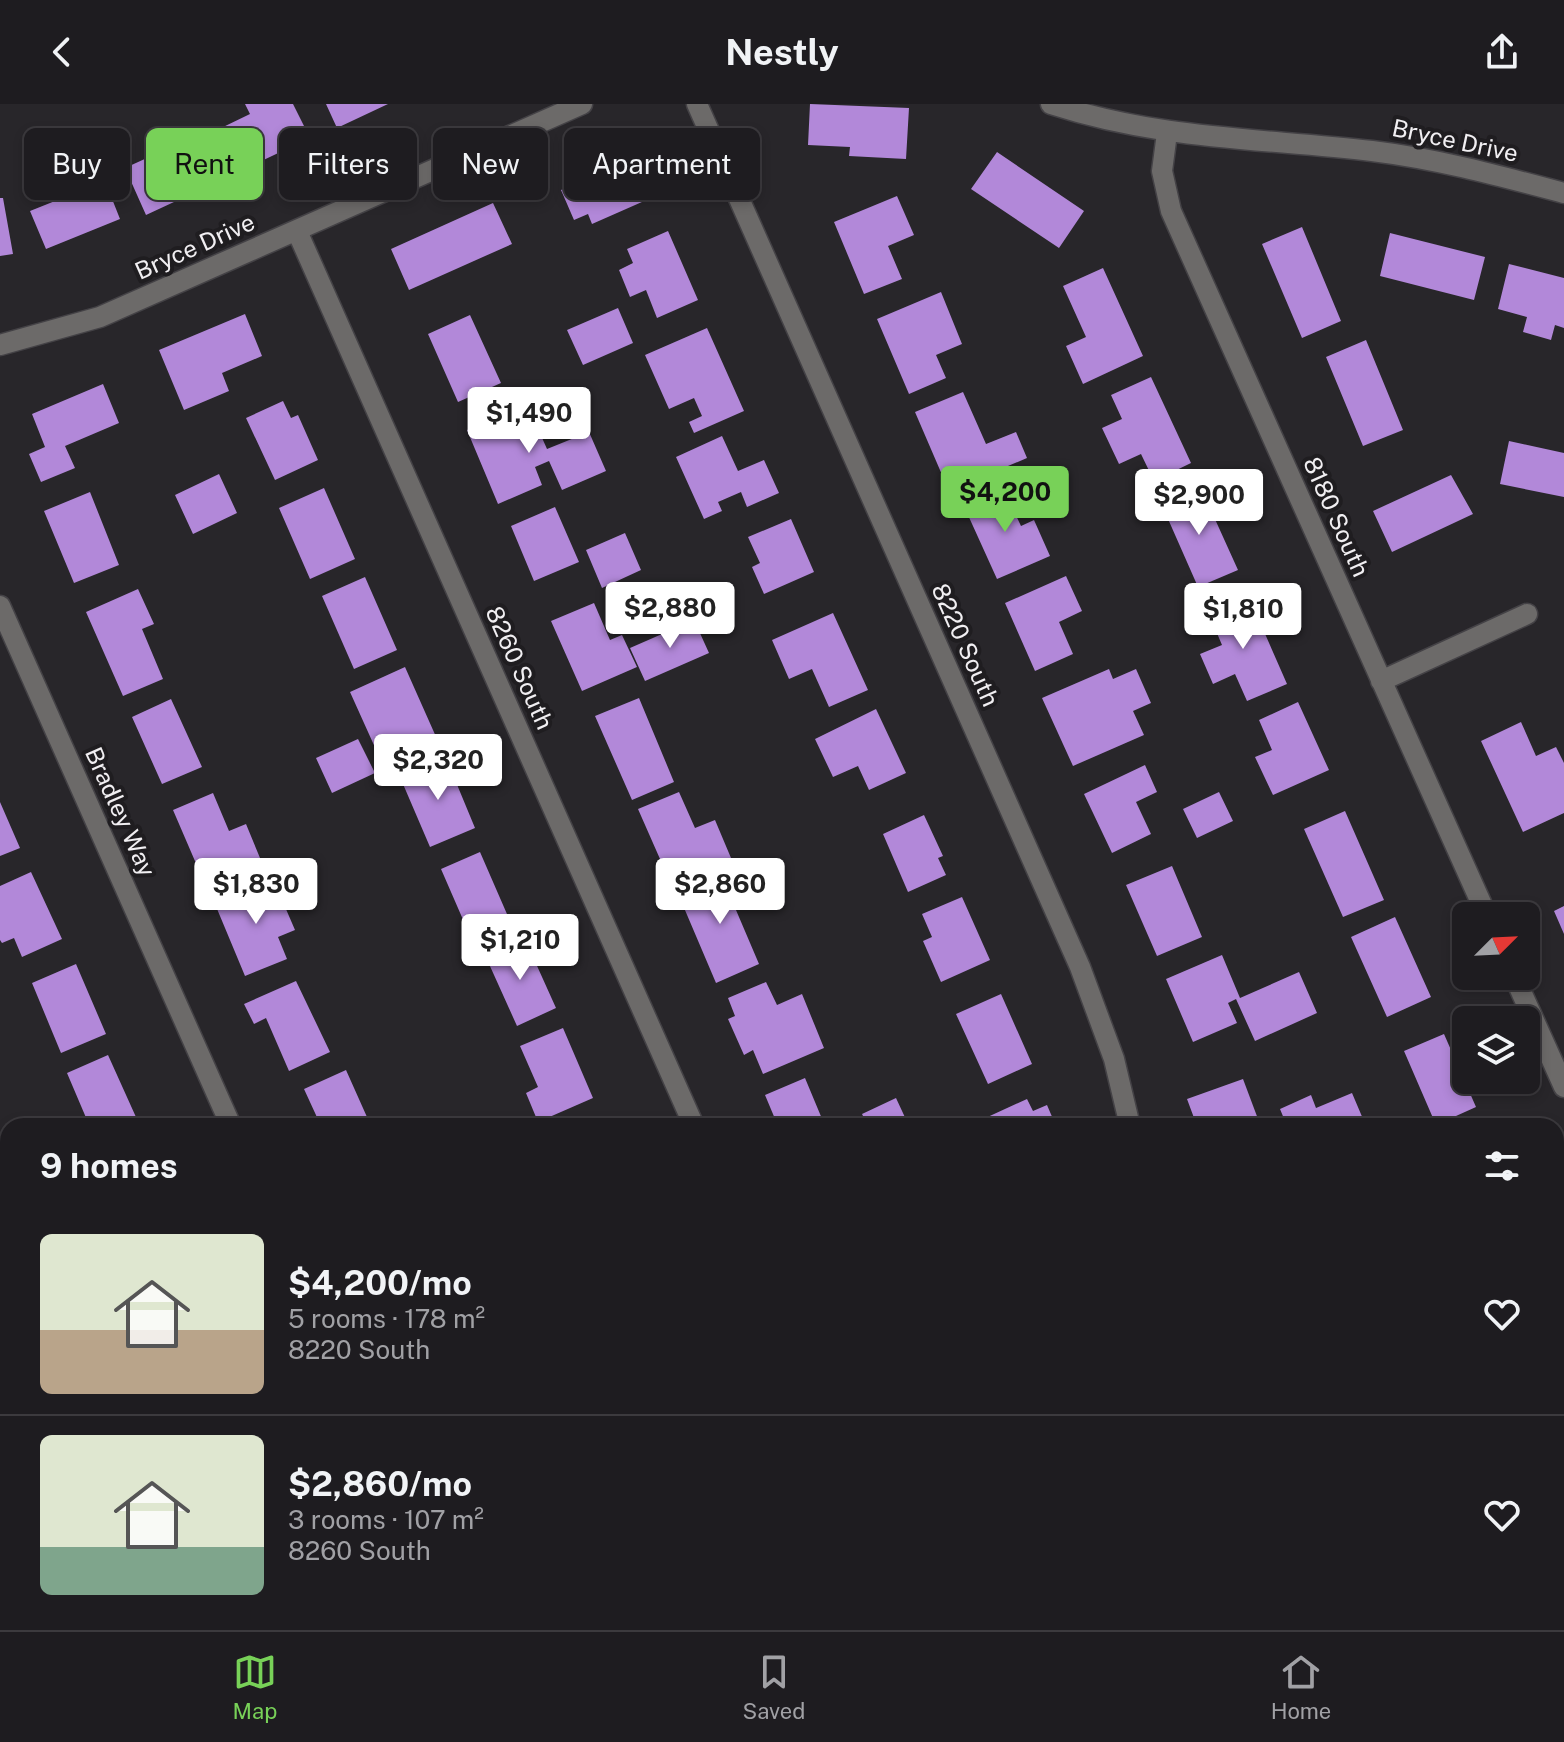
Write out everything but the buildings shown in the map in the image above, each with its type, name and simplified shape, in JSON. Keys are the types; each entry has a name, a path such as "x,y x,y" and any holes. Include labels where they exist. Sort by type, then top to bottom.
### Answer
{"street":[{"name":"Bryce Drive","path":"0,345 100,317 582,104"},
{"name":"8220 South","path":"697,104 1090,991 1114,1059 1128,1118"},
{"name":"Bryce Drive","path":"1051,104 1167,133 1375,151 1457,164 1564,193"},
{"name":"8180 South","path":"1167,133 1162,171 1171,211 1481,902"},
{"name":"8260 South","path":"297,231 690,1118"},
{"name":"Bradley Way","path":"0,606 227,1118"},
{"path":"1381,681 1527,614"},
{"path":"1520,990 1564,1085"}]}
